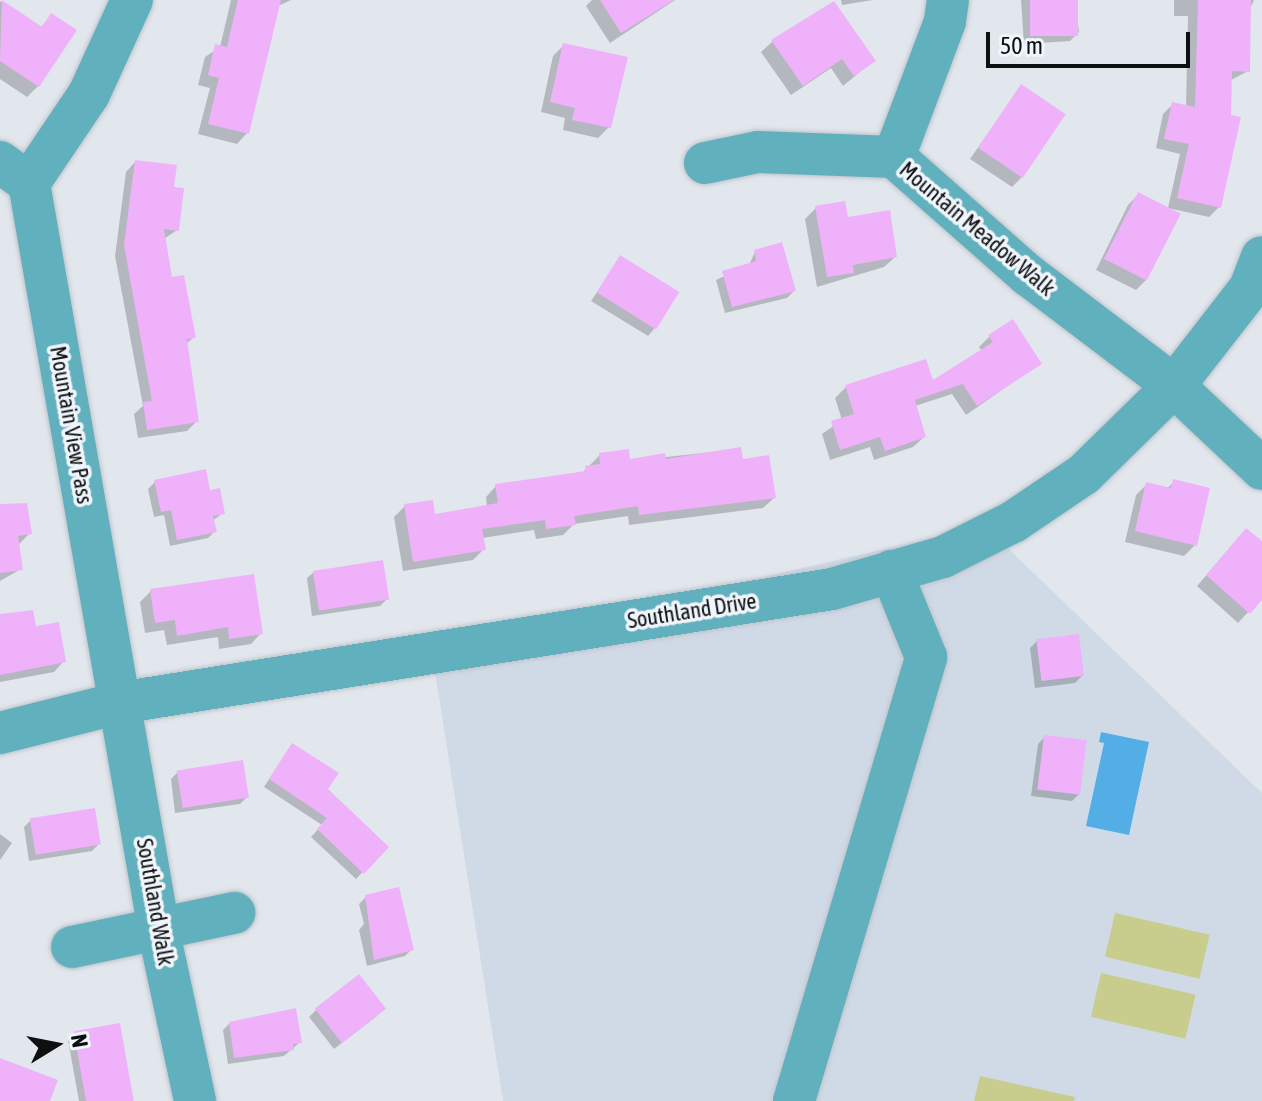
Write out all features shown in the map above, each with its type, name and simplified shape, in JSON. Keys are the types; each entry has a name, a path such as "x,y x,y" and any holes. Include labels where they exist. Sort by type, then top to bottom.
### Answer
{"street":[{"path":"15,173 89,94 132,0"},
{"path":"894,157 945,21 948,0"},
{"name":"Mountain Meadow Walk","path":"705,163 758,152 894,157 1028,275 1174,386 1262,469"},
{"name":"Mountain View Pass","path":"15,173 119,703"},
{"name":"Southland Drive","path":"0,733 119,703 832,589 943,557 1013,522 1084,474 1174,386 1250,288 1262,257"},
{"path":"794,1101 926,657 891,571"},
{"name":"Southland Walk","path":"119,703 159,928 195,1101"},
{"path":"72,947 234,913"}],"shaded area":[{"path":"985,526 1262,793 1262,1101 503,1101 432,653"}],"green space":[{"path":"1115,913 1210,935 1199,979 1105,957"},
{"path":"1101,973 1196,995 1185,1039 1091,1017"},
{"path":"980,1076 1075,1097 1074,1101 974,1101"}],"water":[{"path":"1101,732 1149,742 1129,835 1086,826 1104,743 1099,742"}],"building":[{"path":"2,0 42,27 51,13 77,30 39,87 0,61"},
{"path":"238,0 281,0 249,134 208,124 219,78 208,75 215,44 227,47"},
{"path":"600,0 674,0 621,33"},
{"path":"1030,0 1078,0 1078,36 1030,36"},
{"path":"1198,0 1251,0 1250,72 1232,71 1231,115 1241,117 1221,208 1177,198 1189,144 1164,139 1172,102 1195,107"},
{"path":"834,1 876,61 854,76 842,59 803,86 771,40"},
{"path":"563,43 628,57 611,128 572,120 575,108 550,102"},
{"path":"1021,84 1066,114 1023,178 978,148"},
{"path":"135,160 177,165 174,187 184,188 179,231 164,229 172,277 184,275 196,338 187,339 199,422 147,430 143,402 152,401 124,245"},
{"path":"1138,192 1181,214 1147,281 1104,259"},
{"path":"845,201 848,217 890,210 897,257 853,265 854,273 827,277 815,206"},
{"path":"782,242 796,291 732,307 722,271 756,261 754,250"},
{"path":"620,255 679,292 656,329 597,292"},
{"path":"1013,319 1042,364 977,406 963,384 915,400 926,437 885,451 880,437 840,450 831,421 854,414 845,385 926,359 933,380 993,342 988,335"},
{"path":"741,447 743,459 769,455 776,498 639,515 638,506 574,516 576,525 546,529 545,520 482,529 486,550 413,562 404,504 433,500 435,514 498,503 495,484 586,471 585,466 600,464 599,453 629,449 630,459 665,453 666,459"},
{"path":"206,469 210,490 220,488 225,514 213,516 217,532 177,540 171,510 161,512 154,480"},
{"path":"1173,479 1210,488 1197,546 1135,531 1146,482 1171,488"},
{"path":"27,503 32,534 18,536 23,570 0,573 0,504"},
{"path":"1246,528 1262,541 1262,600 1250,614 1206,575"},
{"path":"383,560 389,600 319,611 313,571"},
{"path":"254,574 263,634 229,639 228,627 177,636 175,620 155,623 150,589"},
{"path":"33,610 36,626 59,622 66,662 0,675 0,614"},
{"path":"1079,634 1084,676 1041,681 1036,639"},
{"path":"1044,735 1087,740 1080,795 1037,790"},
{"path":"292,743 339,773 328,789 389,847 364,874 317,829 327,818 269,779"},
{"path":"243,760 249,798 183,808 177,770"},
{"path":"95,808 101,845 36,855 30,818"},
{"path":"399,887 414,950 374,960 365,895"},
{"path":"359,974 386,1009 342,1043 315,1008"},
{"path":"296,1008 302,1043 293,1044 294,1050 234,1058 229,1022"},
{"path":"120,1023 134,1101 86,1101 74,1031"},
{"path":"0,1058 58,1080 50,1101 0,1101"}]}
